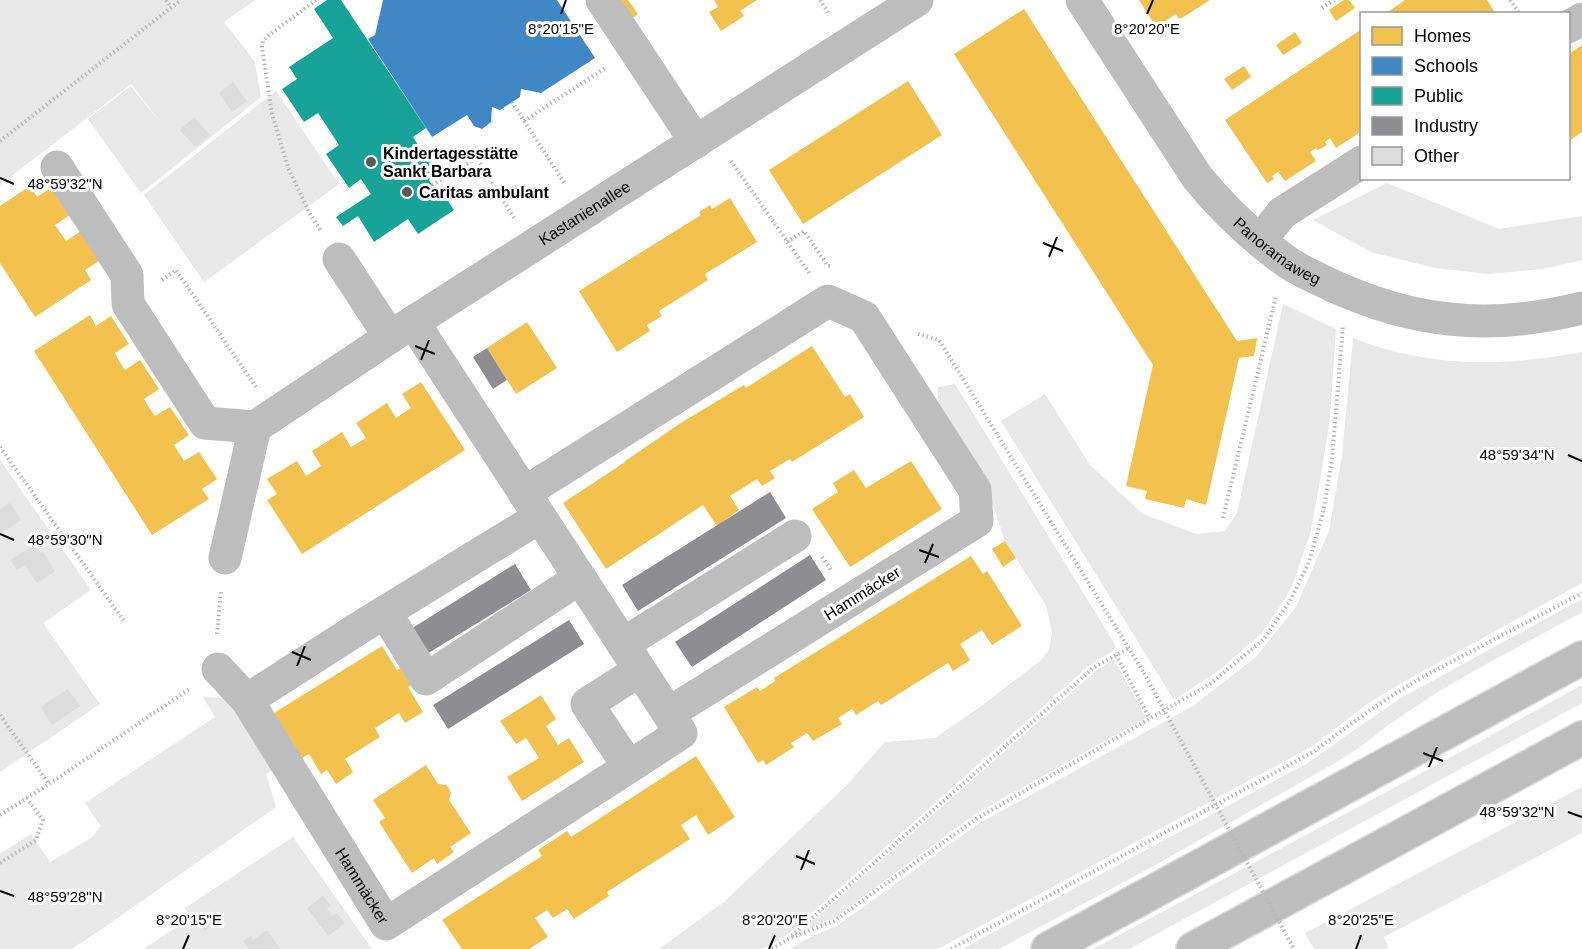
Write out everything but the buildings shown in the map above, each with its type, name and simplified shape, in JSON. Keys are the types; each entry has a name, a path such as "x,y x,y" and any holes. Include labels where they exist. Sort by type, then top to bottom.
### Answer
{"main road":[{"path":"602,0 704,137"},
{"name":"Kastanienallee","path":"265,421 401,330 916,0"},
{"name":"Panoramaweg","path":"1082,0 1197,177 1238,224 1272,250 1313,276 1349,293 1401,310 1450,320 1528,318 1582,308"},
{"path":"1272,250 1282,213 1360,163"},
{"path":"57,167 127,275 128,304 205,423 265,421 225,558"},
{"name":"Hammäcker","path":"217,655 386,924 681,733 532,505 401,330 339,260"},
{"path":"247,700 385,612 532,505 828,301"},
{"name":"Hammäcker","path":"669,713 977,521 975,490 864,317 828,301"},
{"path":"629,767 587,704 631,657 795,536"},
{"path":"385,612 426,679 580,578"},
{"path":"1048,949 1582,658"},
{"path":"1193,949 1582,738"}],"path":[{"path":"166,0 171,8"},
{"path":"0,141 181,0"},
{"path":"309,212 289,170 272,114 262,47 263,41 268,36 316,0"},
{"path":"1322,8 1334,0"},
{"path":"524,121 611,65"},
{"path":"512,102 560,177"},
{"path":"704,137 787,242 828,301"},
{"path":"432,185 477,158 493,183"},
{"path":"787,242 804,231 828,266"},
{"path":"1223,518 1272,250"},
{"path":"127,275 152,287 176,270 265,421"},
{"path":"772,949 790,938 834,921 976,819 1210,684 1263,640 1290,601 1309,562 1323,513 1332,459 1343,324 1349,293"},
{"path":"918,334 939,340 1129,648 1294,949"},
{"path":"0,447 124,621"},
{"path":"795,536 804,530 850,600"},
{"path":"0,815 49,784 217,655 225,558"},
{"path":"951,949 1313,752 1373,708 1417,680 1582,593"},
{"path":"779,949 1093,668 1129,648"},
{"path":"1116,655 1150,719"},
{"path":"0,715 49,784"},
{"path":"0,863 36,840 43,820 27,798"}],"shaded area":[{"path":"0,0 255,0 224,22 255,62 261,97 141,193 88,119 131,86 164,127 131,84 0,185"},
{"path":"276,91 339,184 204,282 144,195"},
{"path":"1387,183 1499,229 1582,216 1582,260 1543,269 1489,274 1435,268 1371,252 1313,220"},
{"path":"1283,304 1336,329 1330,418 1310,534 1294,581 1284,601 1261,634 1218,671 1174,700 1001,421 1045,394 1090,465 1143,514 1196,534 1225,531 1237,513"},
{"path":"1353,338 1409,355 1466,362 1524,360 1582,352 1582,583 1370,702 1311,747 938,949 789,949 837,926 978,824 1193,706 1256,657 1296,607 1329,531 1342,456"},
{"path":"955,384 1116,647 1087,667 788,934 763,949 659,949 724,902 847,785 885,742 935,738 1040,661 1049,650 1052,633 1046,605 1005,541 994,508 982,483 938,405 938,387"},
{"path":"0,460 91,590 43,623 100,704 0,772"},
{"path":"1582,599 1582,612 1433,695 1359,748 1328,767 1148,869 999,949 962,949 1306,764 1399,699"},
{"path":"1114,659 1146,718 975,814 833,919 800,932 1096,671"},
{"path":"1582,685 1582,703 1129,949 1093,949 1446,760"},
{"path":"203,697 224,698 232,702 277,767 266,774 276,807 71,949 0,949 0,854 31,834 50,862 91,838 101,826 85,803 215,717"},
{"path":"1582,787 1582,833 1384,937 1389,949 1314,949 1305,933"},
{"path":"293,837 372,949 143,949 191,918 185,908"}],"place":[{"name":"Kindertagesstätte Sankt Barbara","path":"371,162"},
{"name":"Caritas ambulant","path":"407,192"}]}
